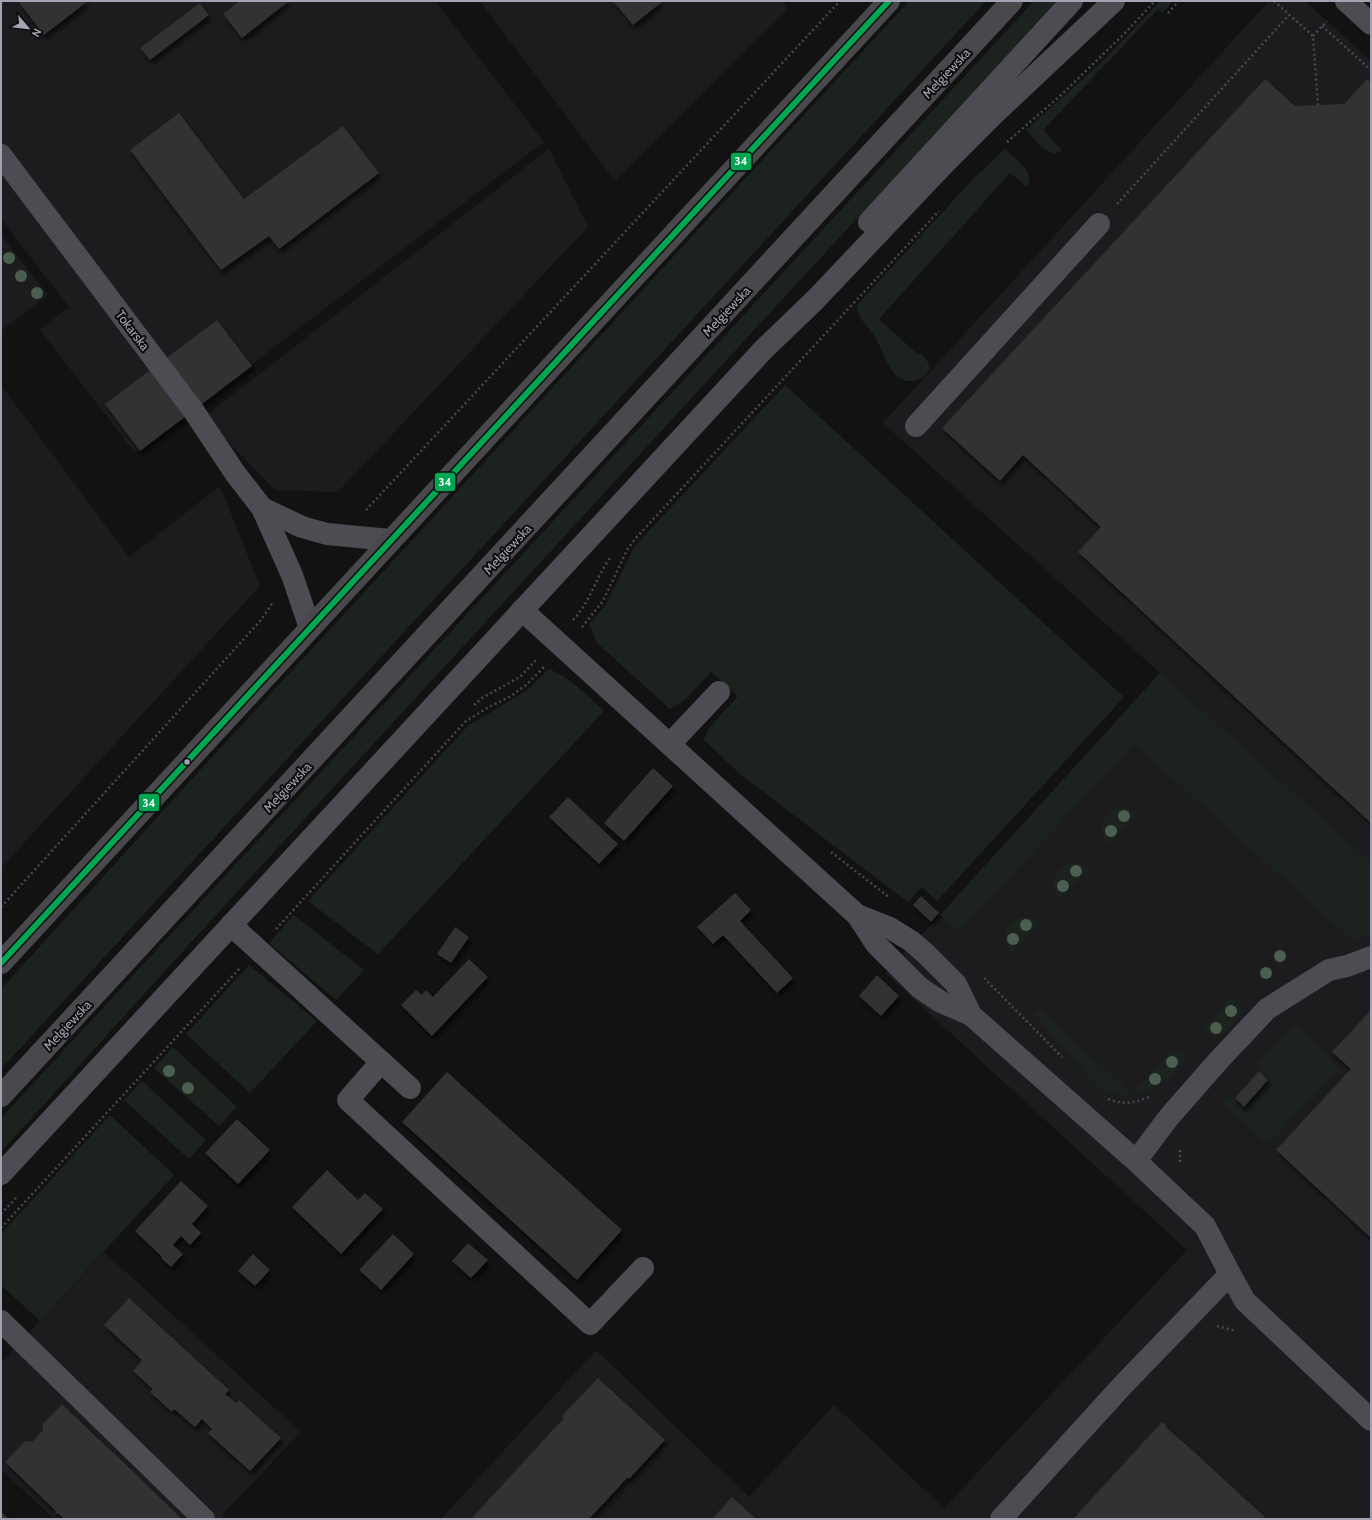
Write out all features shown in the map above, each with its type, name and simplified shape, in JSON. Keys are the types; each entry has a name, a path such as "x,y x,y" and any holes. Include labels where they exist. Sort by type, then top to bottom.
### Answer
{"main road":[{"path":"1,963 889,1"},
{"name":"Mełgiewska","path":"1,1096 1012,1"}],"street":[{"path":"764,349 805,294 844,249 1072,1"},
{"path":"1,1174 764,349 816,300 947,161 993,115 1114,1"},
{"path":"1346,1 1371,24"},
{"name":"Tokarska","path":"1,155 193,410 235,473 262,508 292,575 310,628"},
{"path":"916,426 1099,224"},
{"name":"Tokarska","path":"262,508 302,527 327,534 390,540"},
{"path":"522,610 857,915 876,944 920,988 940,1002 971,1015 1136,1161 1205,1226 1246,1301 1371,1420"},
{"path":"670,744 719,692"},
{"path":"857,915 890,928 911,941 926,954 956,984 971,1015"},
{"path":"231,925 410,1088"},
{"path":"1136,1161 1169,1117 1219,1060 1267,1009 1329,970 1347,966 1371,957"},
{"path":"381,1062 348,1100 590,1324 643,1268"},
{"path":"1001,1519 1122,1386 1230,1274"},
{"path":"1,1321 204,1519"}],"path":[{"path":"620,238 840,1"},
{"path":"1002,147 1060,96 1124,34 1155,1"},
{"path":"1168,13 1178,1"},
{"path":"1274,1 1313,36 1318,105"},
{"path":"1099,224 1289,15"},
{"path":"1313,36 1331,18"},
{"path":"1322,26 1371,70"},
{"path":"470,708 482,698 520,676 583,626 603,601 627,550 635,539 942,208"},
{"path":"559,644 590,598 601,570 614,553"},
{"path":"583,626 583,631"},
{"path":"827,849 890,898"},
{"path":"982,977 987,980 1067,1062"},
{"path":"1104,1097 1114,1101 1134,1103 1153,1096"},
{"path":"1,1214 17,1196"}],"shaded area":[{"path":"1,1 435,1 544,142 135,453 40,330 69,307 1,219"},
{"path":"480,1 782,1 788,9 615,181"},
{"path":"909,1 986,1 1,1069 1,989 180,792"},
{"path":"1034,1 1064,1 848,228 194,939 1,1152 1,1118"},
{"path":"1160,1 1173,1 1162,13 1158,9 1043,130 1062,150 1054,154 1042,148 1026,130 1105,59"},
{"path":"1269,1 1305,1 1371,61 1371,1519 441,1519 596,1350 749,1497 834,1405 944,1508 1187,1250 885,973 940,915 1160,673 883,423"},
{"path":"549,149 588,227 338,492 275,490 204,417"},
{"path":"1005,149 1019,161 1027,171 1029,181 1027,187 1010,173 879,319 915,352 923,356 930,368 924,376 915,381 907,381 900,378 890,367 876,339 861,319 857,305 974,178"},
{"path":"1,235 48,295 1,331"},
{"path":"1,385 129,557 220,486 260,586 1,868"},
{"path":"785,385 1124,697 937,901 922,887 908,902 741,775 704,740 708,729 738,696 711,672 685,700 670,709 597,643 589,624 605,606 634,547"},
{"path":"549,669 572,682 604,711 378,954 308,901 468,726 529,689"},
{"path":"1160,673 1371,862 1371,936 1352,940 1134,744 959,932 940,915"},
{"path":"1120,807 1127,808 1136,813 1108,845 1102,834 1103,823 1109,814"},
{"path":"1069,864 1081,865 1088,869 1060,899 1054,889 1054,879 1063,867"},
{"path":"294,915 364,970 336,1000 269,943"},
{"path":"1025,917 1037,919 1041,922 1012,953 1006,942 1006,928 1014,920"},
{"path":"249,965 317,1021 250,1093 186,1034"},
{"path":"1232,997 1241,1008 1238,1018 1222,1035 1208,1033 1204,1029"},
{"path":"1039,1009 1132,1094 1171,1052 1176,1051 1187,1055 1171,1076 1150,1089 1125,1096 1113,1094 1102,1089 1093,1082 1034,1014"},
{"path":"1295,1024 1334,1061 1332,1064 1338,1070 1268,1145 1222,1102 1228,1095 1244,1108 1270,1080 1255,1066"},
{"path":"173,1047 237,1107 219,1126 154,1068"},
{"path":"142,1081 206,1140 189,1159 124,1100"},
{"path":"110,1115 174,1175 40,1321 1,1285 1,1234"},
{"path":"104,1252 301,1432 222,1515 227,1519 54,1519 1,1469 1,1363"}],"building":[{"path":"18,1 88,1 44,35"},
{"path":"239,1 289,1 242,38 223,14"},
{"path":"613,1 663,1 633,25"},
{"path":"200,3 209,15 150,60 140,48"},
{"path":"1265,79 1295,106 1344,104 1367,79 1371,83 1371,823 1078,552 1101,527 1023,455 1000,481 942,428"},
{"path":"179,113 244,199 343,126 379,173 279,249 269,236 221,270 130,150"},
{"path":"217,320 252,366 140,451 105,404"},
{"path":"653,768 673,786 624,841 604,823"},
{"path":"568,797 618,844 599,864 549,817"},
{"path":"735,893 751,910 740,921 793,978 777,993 723,935 713,944 697,927"},
{"path":"921,896 939,913 931,922 913,905"},
{"path":"455,927 469,937 451,963 437,954"},
{"path":"469,959 488,977 432,1036 401,1005 416,990 422,995 426,990 433,997"},
{"path":"877,975 899,996 881,1016 859,996"},
{"path":"1371,1010 1371,1238 1276,1150 1351,1069 1332,1052"},
{"path":"1259,1071 1268,1080 1244,1107 1235,1098"},
{"path":"447,1072 622,1230 577,1280 402,1122"},
{"path":"237,1119 270,1150 238,1184 205,1153"},
{"path":"327,1170 358,1200 365,1193 383,1209 341,1254 292,1207"},
{"path":"181,1181 208,1206 192,1224 201,1233 190,1245 181,1236 173,1245 183,1254 171,1267 135,1231"},
{"path":"393,1234 414,1254 381,1290 359,1270"},
{"path":"468,1243 488,1260 471,1278 452,1261"},
{"path":"253,1254 270,1270 255,1286 238,1271"},
{"path":"129,1298 229,1390 225,1394 236,1403 239,1400 281,1438 250,1471 208,1433 212,1429 202,1419 195,1427 174,1409 172,1412 150,1392 153,1389 133,1371 142,1360 104,1325"},
{"path":"598,1378 665,1440 589,1519 471,1519 564,1418 562,1416"},
{"path":"62,1404 113,1453 114,1451 115,1454 182,1519 64,1519 58,1513 55,1513 56,1511 5,1462 25,1441 32,1442 43,1430 43,1424"},
{"path":"1162,1422 1181,1441 1267,1519 1073,1519"},
{"path":"732,1497 756,1519 712,1519"},
{"path":"1,1512 9,1519 1,1519"}],"transit line":[{"name":"34","path":"1,963 889,1"}]}
